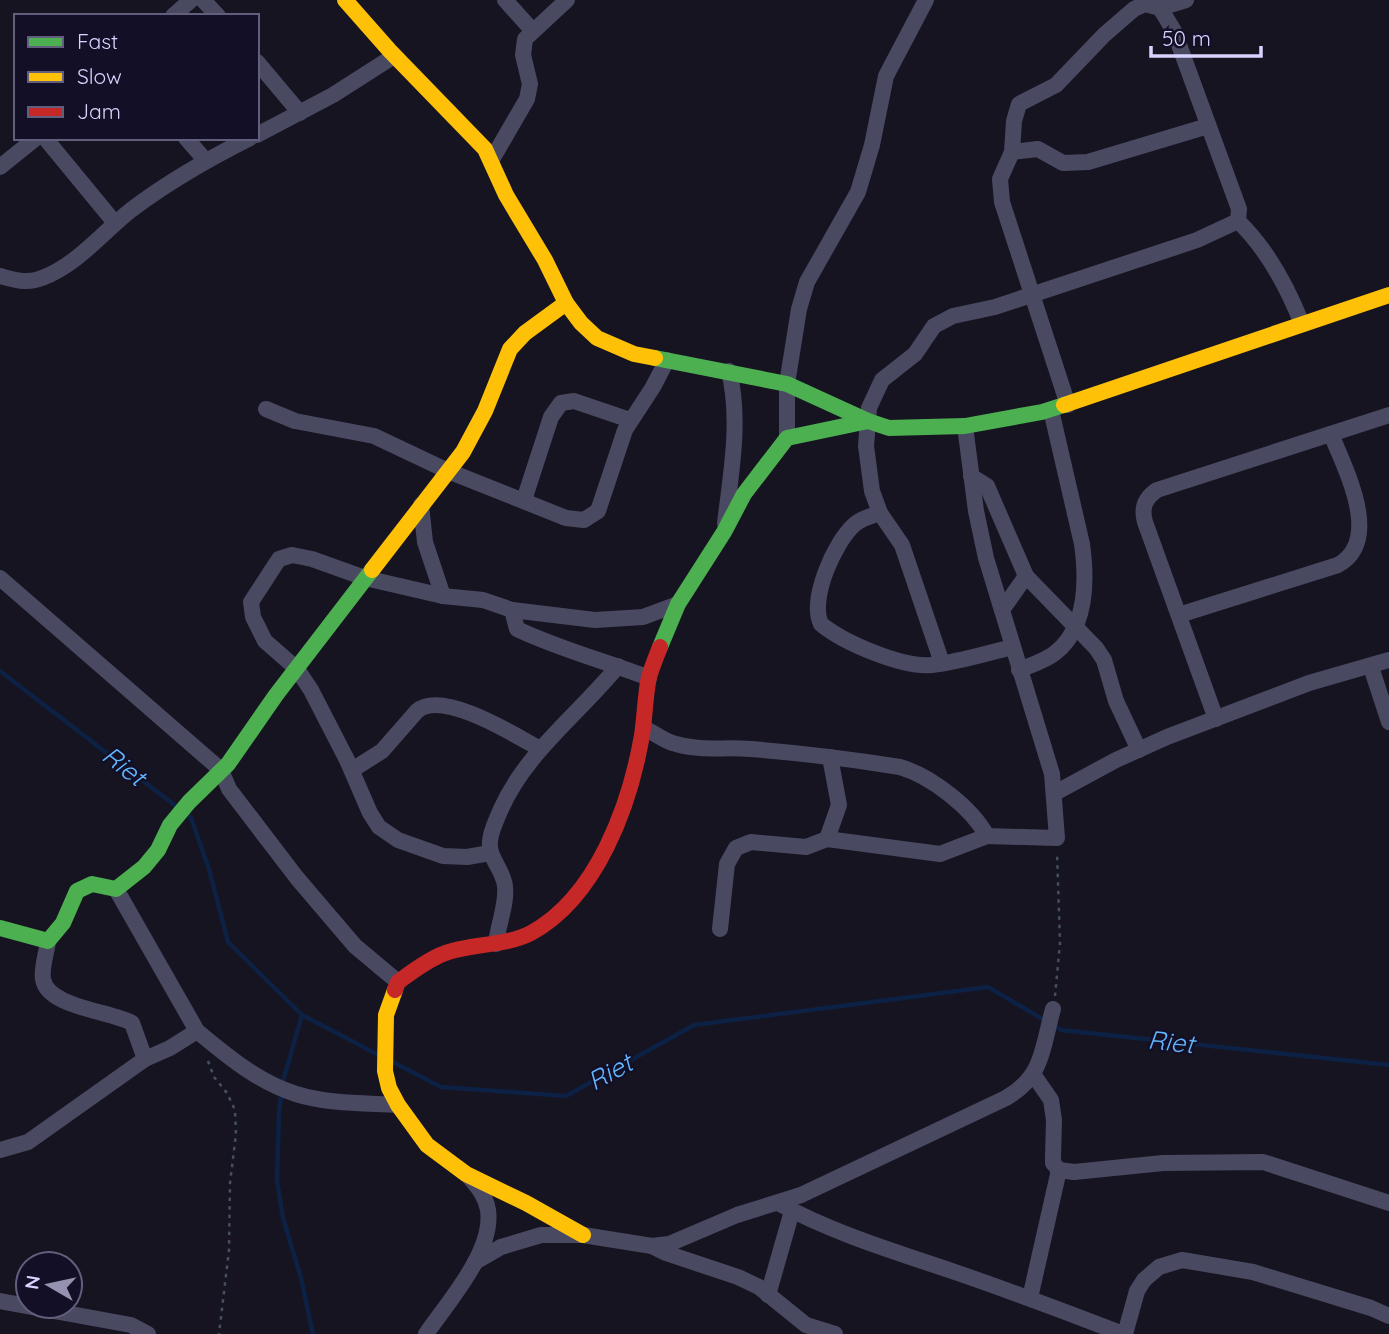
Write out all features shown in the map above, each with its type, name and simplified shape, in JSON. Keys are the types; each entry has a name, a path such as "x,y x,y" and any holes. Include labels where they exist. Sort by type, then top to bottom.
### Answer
{"street":[{"path":"175,14 191,0"},
{"path":"203,0 216,14"},
{"path":"345,0 394,56 477,140 545,260 566,303 597,338 634,354 786,384 867,421 889,428 965,426 1020,418 1051,410 1389,295"},
{"path":"505,0 533,30"},
{"path":"491,162 527,99 530,84 523,51 525,39 567,0"},
{"path":"583,1235 466,1174 427,1145 389,1088 385,1071 386,1015 398,982 444,953 496,944 527,935 548,923 565,908 584,883 617,826 636,763 649,678 659,645 678,604 724,532 744,494 787,438 786,384 799,309 807,282 858,192 872,145 886,76 926,0"},
{"path":"1068,405 1002,202 1000,179 1012,152 1014,121 1019,104 1056,85 1104,35 1134,9 1145,5 1160,8 1186,0"},
{"path":"1160,8 1174,31 1239,209 1238,221 1280,276 1302,324"},
{"path":"259,134 333,95 394,56"},
{"path":"259,64 300,113"},
{"path":"1012,152 1031,148 1041,150 1063,163 1088,162 1208,126"},
{"path":"0,167 34,140"},
{"path":"47,140 115,223"},
{"path":"188,140 206,161"},
{"path":"0,276 19,281 43,278 77,258 115,223 156,191 246,140"},
{"path":"942,663 902,545 880,513 872,491 867,461 867,421 871,401 882,380 915,354 934,326 953,316 988,309 1197,240 1238,221"},
{"path":"116,889 144,867 158,850 170,825 228,764 296,669 448,471 472,437 510,349 525,333 566,303"},
{"path":"266,409 295,421 374,436 448,471 577,521 588,519 601,504 630,420 653,387 667,360"},
{"path":"724,532 733,451 734,393 729,371"},
{"path":"524,500 551,417 561,403 574,401 630,420"},
{"path":"1019,670 1054,654 1066,641 1075,627 1084,593 1085,563 1051,410"},
{"path":"1216,719 1144,516 1147,498 1157,490 1389,415"},
{"path":"787,438 867,421"},
{"path":"720,929 727,864 736,848 751,842 806,847 827,839 940,854 987,836 1057,838 1052,774 986,558 976,511 965,426"},
{"path":"1179,615 1347,560 1359,536 1360,519 1331,434"},
{"path":"971,476 987,486 1026,576 1104,660 1116,701 1139,750"},
{"path":"421,505 425,542 443,596"},
{"path":"880,513 863,518 852,526 832,558 818,600 818,619 827,629 873,651 911,664 942,663 1013,647"},
{"path":"490,853 443,856 390,836 373,819 317,699 296,669 265,641 253,617 253,599 271,568 282,556 292,555 312,559 365,578 443,596 483,600 512,610 595,620 643,617 678,604"},
{"path":"1002,610 1026,576"},
{"path":"0,578 221,770 229,789 297,878 355,946 398,982"},
{"path":"512,610 517,629 649,678"},
{"path":"1055,793 1139,750 1216,719 1309,683 1389,660"},
{"path":"496,944 505,902 505,886 501,870 490,853 491,832 509,791 521,772 618,666"},
{"path":"1371,667 1389,722"},
{"path":"352,770 376,756 417,711 432,704 444,704 460,709 540,749"},
{"path":"643,728 674,744 708,749 725,747 830,757 900,767 915,772 939,787 978,819 987,836"},
{"path":"827,839 839,805 830,757"},
{"path":"145,1059 132,1023 118,1016 66,1003 50,993 43,979 48,941 63,923 77,891 92,884 116,889 197,1031 234,1062 298,1095 333,1101 398,1105"},
{"path":"0,928 48,941"},
{"path":"475,1262 501,1247 527,1238 560,1234 652,1246 668,1244 737,1215 785,1207 812,1190 1006,1098 1027,1084 1033,1074 1053,1009"},
{"path":"0,1150 28,1142 145,1059 170,1048 197,1031"},
{"path":"1033,1074 1051,1100 1054,1120 1053,1163 1059,1170 1067,1172 1163,1163 1263,1162 1389,1203"},
{"path":"1030,1298 1059,1170"},
{"path":"426,1334 475,1262 483,1242 488,1210 481,1192 466,1174"},
{"path":"768,1295 785,1207"},
{"path":"785,1207 856,1238 1030,1298 1124,1334 1143,1280 1159,1267 1182,1261 1253,1272 1389,1316"},
{"path":"652,1246 738,1277 768,1295 806,1325 835,1334"},
{"path":"0,1301 131,1325 148,1334"}],"path":[{"path":"1053,1009 1060,943 1057,838"},
{"path":"197,1031 214,1077 227,1093 234,1110 235,1122 230,1183 229,1250 219,1334"}],"waterway":[{"name":"Riet","path":"0,671 177,807"},
{"name":"Riet","path":"187,814 191,818 209,869 228,942 302,1015 377,1054"},
{"name":"Riet","path":"391,1061 441,1087 566,1096 694,1025 988,987 1046,1021"},
{"path":"302,1015 283,1081 279,1112 277,1181 283,1218 301,1278 313,1334"},
{"name":"Riet","path":"1053,1025 1061,1030 1389,1065"}],"traffic: fast":[{"path":"655,358 787,384 889,428 965,426 1042,412 1064,405"},
{"path":"660,647 678,604 724,532 744,494 787,438 868,421"},
{"path":"0,928 48,941 63,923 77,891 92,884 116,889 144,867 158,850 170,825 228,764 276,695 372,570"}],"traffic: slow":[{"path":"345,0 390,51 485,149 506,195 545,260 566,303 581,323 597,338 634,354 655,358"},
{"path":"1064,405 1389,295"},
{"path":"372,570 463,452 485,411 510,349 525,333 566,303"},
{"path":"395,990 386,1015 385,1071 389,1088 398,1105 427,1145 466,1174 583,1235"}],"traffic: jam":[{"path":"395,990 398,982 443,954 510,941 531,933 554,917 574,897 607,847 629,790 642,735 649,677 660,647"}]}
